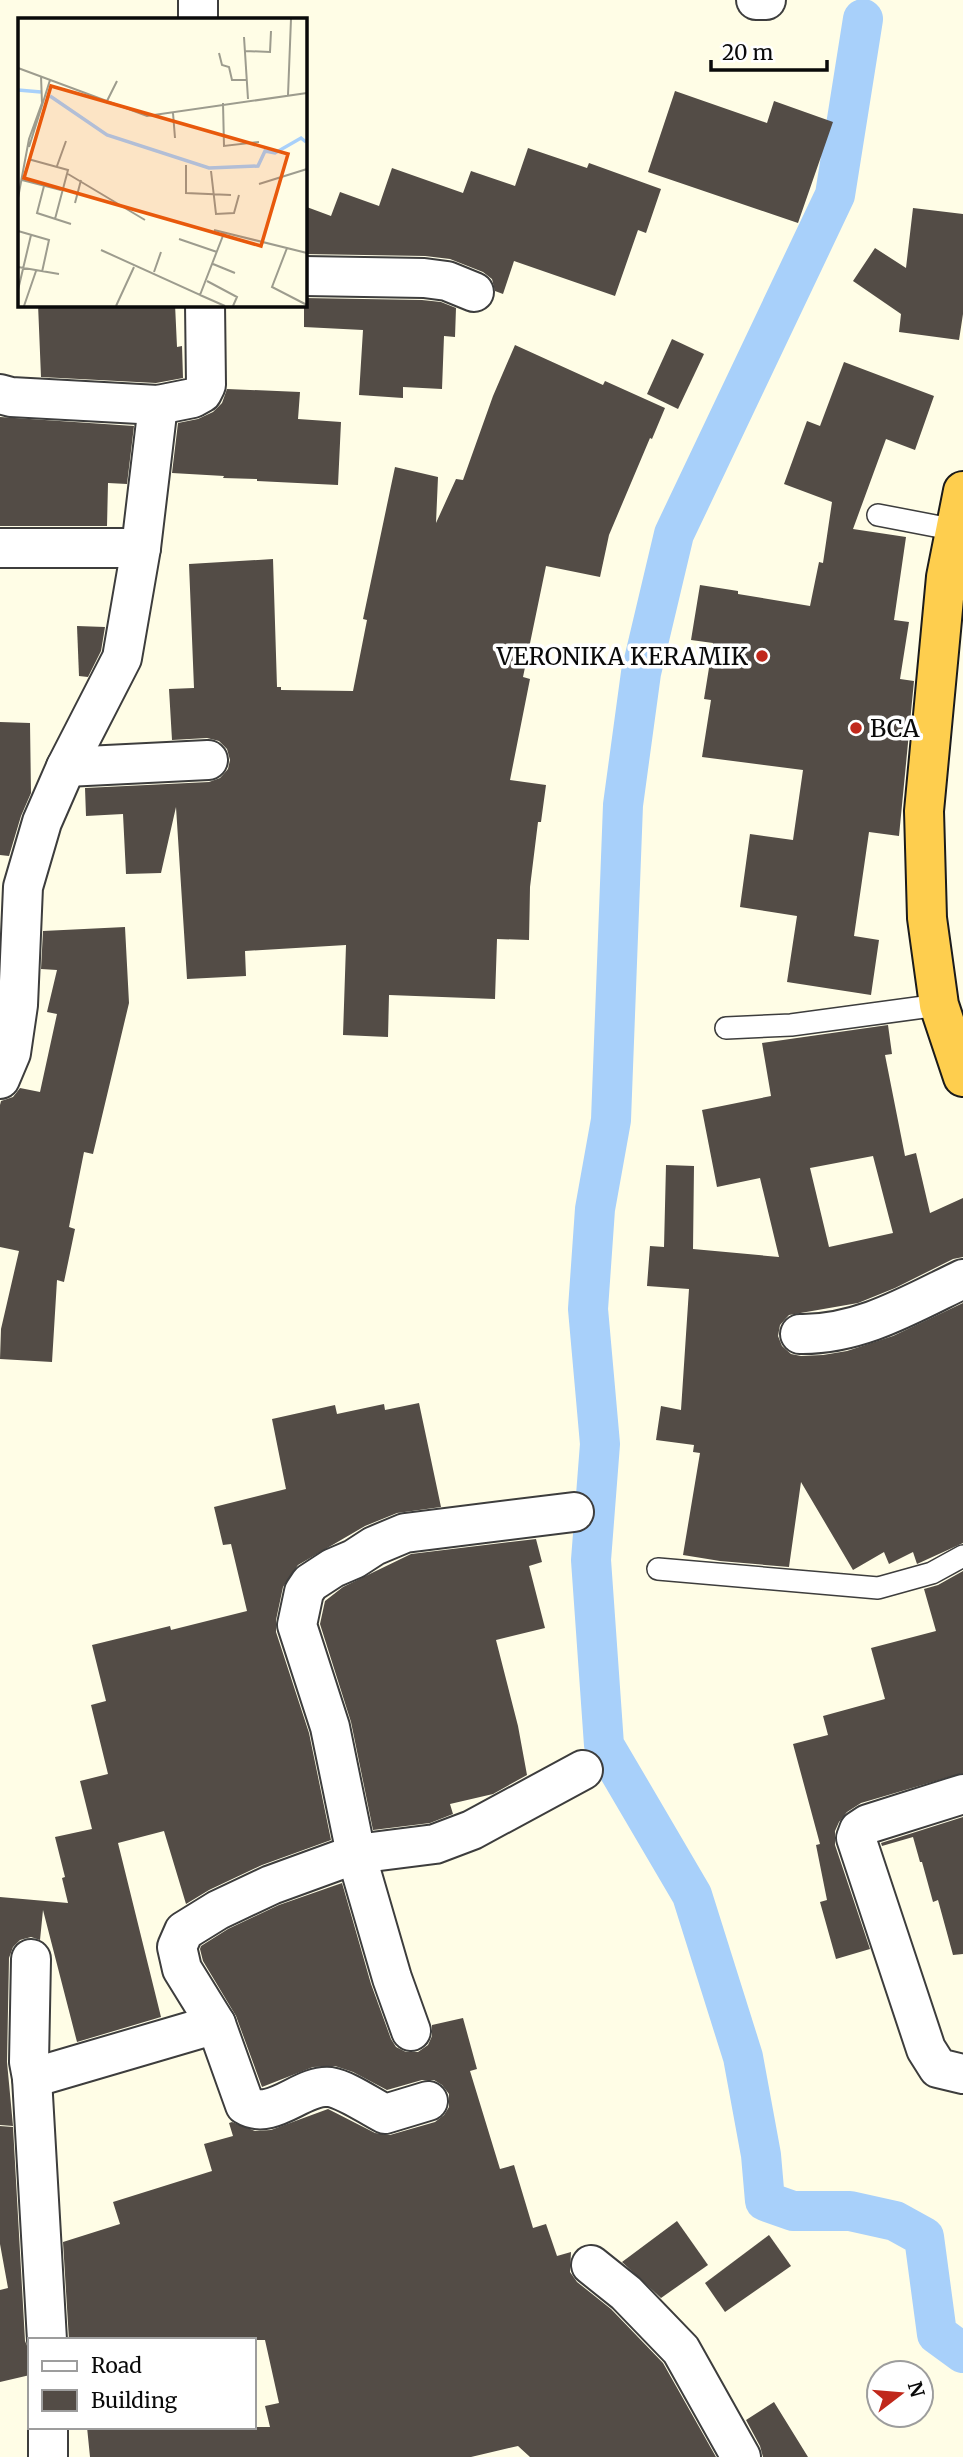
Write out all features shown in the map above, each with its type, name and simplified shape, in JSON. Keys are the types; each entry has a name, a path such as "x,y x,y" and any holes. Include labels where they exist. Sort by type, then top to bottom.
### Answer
{"highway":[{"path":"963,491 956,530 955,578 923,811 927,918 939,1005 963,1077"}],"street":[{"path":"198,0 198,18"},
{"path":"755,0 766,0"},
{"path":"306,276 424,278 447,281 474,292"},
{"path":"0,394 11,397 158,405 193,398 202,393 206,385 205,306"},
{"path":"0,1079 10,1053 19,1004 23,887 42,822 66,767 122,658 141,548 158,405"},
{"path":"0,548 141,548"},
{"path":"66,767 208,760"},
{"path":"800,1334 820,1334 878,1320 963,1279"},
{"path":"411,2031 392,1978 356,1854 330,1727 297,1625 304,1592 310,1583 374,1546 405,1533 574,1512"},
{"path":"428,2101 385,2114 342,2091 327,2087 266,2108 252,2109 245,2105 216,2024 182,1969 177,1947 184,1931 218,1910 259,1891 356,1854 435,1844 472,1830 583,1770"},
{"path":"963,1794 868,1824 859,1830 856,1838 926,2049 938,2068 963,2074"},
{"path":"31,1959 20,2066 47,2338"},
{"path":"20,2066 216,2024"},
{"path":"591,2265 626,2293 681,2350 741,2457"},
{"path":"48,2429 48,2457"}],"lane":[{"path":"878,515 956,530"},
{"path":"726,1028 791,1025 939,1005"},
{"path":"658,1569 878,1588 932,1573 963,1556"}],"building":[{"path":"675,91 767,123 774,101 833,122 798,223 648,172"},
{"path":"528,148 587,168 589,163 661,189 646,233 638,230 615,296 514,261 503,294 495,291 492,279 483,272 450,259 425,256 306,254 306,207 331,216 340,192 379,206 392,168 463,193 471,171 515,186"},
{"path":"913,208 963,214 963,314 959,340 899,332 901,314 853,281 875,248 906,268"},
{"path":"306,298 422,300 441,302 456,308 455,337 444,336 442,389 403,387 403,398 359,395 363,330 304,327"},
{"path":"38,306 175,306 177,347 182,346 183,378 156,383 41,377"},
{"path":"672,339 704,354 678,409 647,394"},
{"path":"515,345 603,385 605,381 665,408 609,535 600,577 546,566 523,677 530,679 510,780 546,785 541,822 538,822 530,887 529,940 497,939 495,999 389,995 388,1037 343,1035 346,945 245,951 246,976 187,979 176,807 161,873 126,874 123,814 86,816 85,788 209,782 220,778 228,769 230,760 227,749 219,741 207,738 172,740 169,689 194,688 189,564 273,559 277,687 281,687 281,690 353,691 367,620 363,619 395,467 438,477 436,523 456,479 463,480 493,396"},
{"path":"844,362 934,396 915,450 886,439 853,529 906,537 894,620 909,622 900,679 914,681 899,836 869,832 854,936 879,940 871,995 787,982 797,916 740,907 750,834 793,840 803,770 702,757 711,700 704,699 713,643 691,640 700,585 810,606 819,562 823,563 832,502 784,484 807,421 820,426"},
{"path":"227,389 300,392 298,419 341,422 338,485 172,473 178,423 198,419 213,412 222,403"},
{"path":"0,417 134,426 127,484 108,483 107,526 0,526"},
{"path":"77,626 105,627 101,651 88,677 79,676"},
{"path":"0,722 30,723 31,793 9,856 0,855"},
{"path":"125,927 129,1003 93,1154 84,1152 69,1227 75,1229 64,1282 57,1280 52,1362 0,1359 1,1329 19,1251 0,1247 0,1105 1,1101 13,1097 20,1088 40,1092 57,1014 47,1012 57,970 41,969 43,931"},
{"path":"888,1025 892,1054 885,1055 905,1156 916,1153 930,1213 963,1198 963,1257 953,1259 858,1303 789,1315 780,1325 778,1336 782,1346 791,1354 823,1355 847,1351 893,1336 963,1303 963,1543 917,1564 913,1552 889,1564 884,1552 853,1570 801,1482 789,1567 683,1555 700,1453 693,1452 694,1445 656,1440 661,1406 681,1410 689,1289 647,1286 650,1246 664,1247 666,1165 694,1166 693,1249 779,1257 760,1178 717,1187 702,1110 771,1096 762,1043","holes":["873,1156 893,1233 829,1247 810,1168"]},
{"path":"419,1403 441,1507 397,1513 365,1526 298,1565 283,1587 276,1620 276,1632 309,1733 331,1840 262,1865 186,1904 164,1831 118,1843 161,2017 77,2042 43,1910 40,1940 31,1937 20,1940 13,1947 9,1958 7,2062 13,2126 0,2125 0,1897 68,1903 55,1837 92,1829 80,1781 108,1774 91,1705 106,1701 92,1645 170,1626 171,1630 247,1611 231,1544 223,1545 214,1507 286,1489 272,1419 335,1405 337,1414 384,1404 385,1410"},
{"path":"536,1539 542,1562 529,1566 545,1628 496,1640 518,1726 527,1775 493,1794 450,1804 453,1814 430,1823 373,1830 351,1722 320,1624 325,1601 343,1587 411,1554"},
{"path":"963,1571 963,1773 861,1803 847,1812 839,1822 835,1831 835,1845 870,1949 836,1959 820,1902 827,1900 816,1845 820,1844 793,1744 828,1735 823,1716 885,1699 871,1648 936,1631 924,1589 938,1585"},
{"path":"963,1817 963,1954 953,1955 938,1900 933,1902 913,1837 882,1846 881,1843"},
{"path":"342,1883 371,1984 396,2047 406,2052 418,2052 428,2045 432,2036 432,2025 463,2018 477,2069 470,2071 500,2169 514,2165 533,2228 546,2224 557,2256 571,2252 570,2272 577,2282 611,2309 663,2363 716,2457 530,2457 518,2446 471,2457 90,2457 87,2429 256,2429 270,2427 265,2406 279,2403 265,2340 69,2338 63,2242 120,2224 113,2202 212,2171 204,2144 233,2136 229,2123 255,2131 271,2130 328,2109 375,2133 390,2135 435,2122 449,2107 449,2094 434,2080 422,2080 387,2090 335,2066 313,2067 262,2087 236,2016 203,1961 200,1949 228,1929 279,1905"},
{"path":"0,2126 13,2127 28,2375 0,2382 0,2290 8,2288 0,2244"},
{"path":"677,2221 708,2265 661,2298 622,2262"},
{"path":"769,2235 791,2266 725,2312 705,2283"},
{"path":"774,2402 808,2457 763,2457 746,2420"}],"waterway":[{"path":"863,19 835,195 674,534 641,673 623,805 611,1120 595,1209 588,1309 600,1444 591,1560 604,1745 692,1895 743,2057 761,2155 765,2201 793,2211 850,2211 895,2221 924,2237 937,2334 963,2353"}],"place":[{"name":"VERONIKA KERAMIK","path":"762,656"},
{"name":"BCA","path":"856,728"}]}
